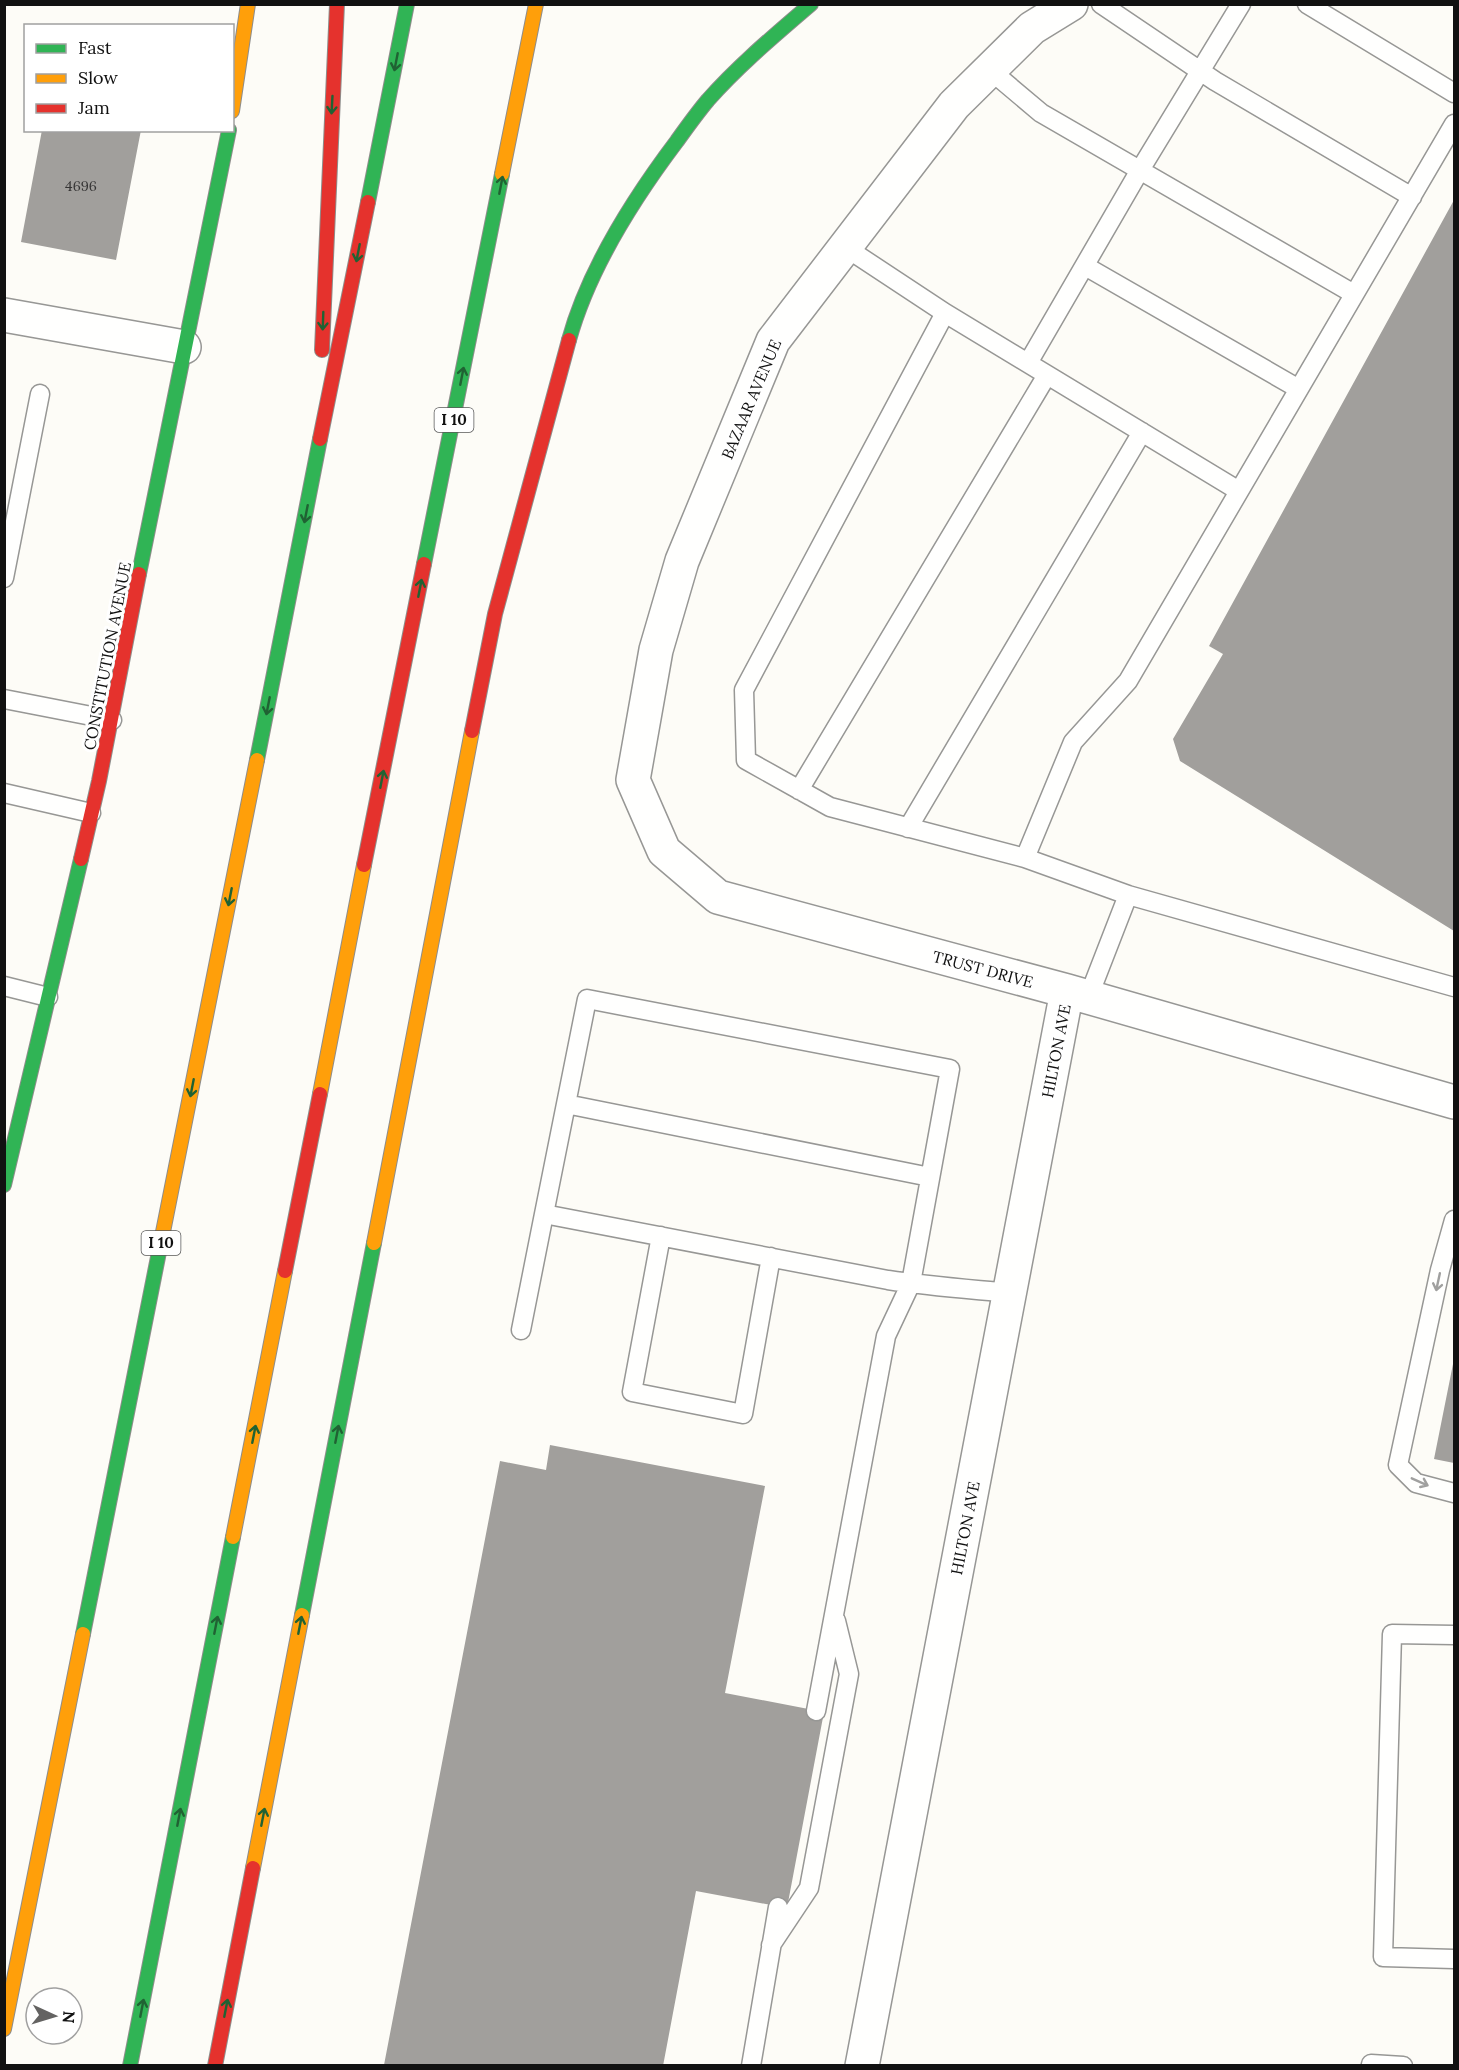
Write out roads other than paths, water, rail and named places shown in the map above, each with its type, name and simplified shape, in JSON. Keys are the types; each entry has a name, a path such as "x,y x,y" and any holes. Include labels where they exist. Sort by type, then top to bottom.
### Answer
{"main road":[{"path":"234,98 248,4"},
{"path":"317,457 337,4"},
{"name":"I 10","path":"4,2029 407,4"},
{"name":"I 10","path":"130,2066 536,4"},
{"path":"214,2066 495,614 576,316 612,240 659,165 707,101 763,45 811,4"},
{"name":"CONSTITUTION AVENUE","path":"4,1185 112,720 184,347 229,132"}],"street":[{"name":"BAZAAR AVENUE","path":"664,851 633,780 656,650 682,561 773,341 954,105 1032,28 1071,4"},
{"path":"4,315 184,347"},
{"name":"TRUST DRIVE","path":"664,851 718,897 1078,994 1455,1102"},
{"name":"HILTON AVE","path":"862,2066 1010,1293 1078,994"}],"lane":[{"path":"1101,4 1200,71 1412,197"},
{"path":"1028,363 1140,170 1241,4"},
{"path":"1307,4 1455,93"},
{"path":"990,70 1041,113 1354,294"},
{"path":"1024,858 1074,742 1128,681 1455,124"},
{"path":"845,247 945,313 1239,491"},
{"path":"1085,266 1299,389"},
{"path":"945,313 744,690 746,760 830,807 1024,858 1128,895 1455,987"},
{"path":"799,790 1047,375"},
{"path":"4,578 40,394"},
{"path":"908,828 1142,432"},
{"path":"4,699 112,720"},
{"path":"4,793 91,813"},
{"path":"1078,994 1128,895"},
{"path":"4,986 48,997"},
{"path":"521,1330 587,999 950,1069 911,1283 886,1336 816,1711"},
{"path":"566,1104 930,1177"},
{"path":"544,1214 911,1283 1010,1293"},
{"path":"1454,1224 1440,1270 1398,1465 1416,1483 1455,1493"},
{"path":"661,1236 632,1392 743,1414 771,1257"},
{"path":"771,1945 809,1888 849,1674 834,1615"},
{"path":"1455,1635 1392,1634 1383,1957 1455,1959"},
{"path":"751,2066 778,1907"},
{"path":"1371,2064 1403,2066"}]}
